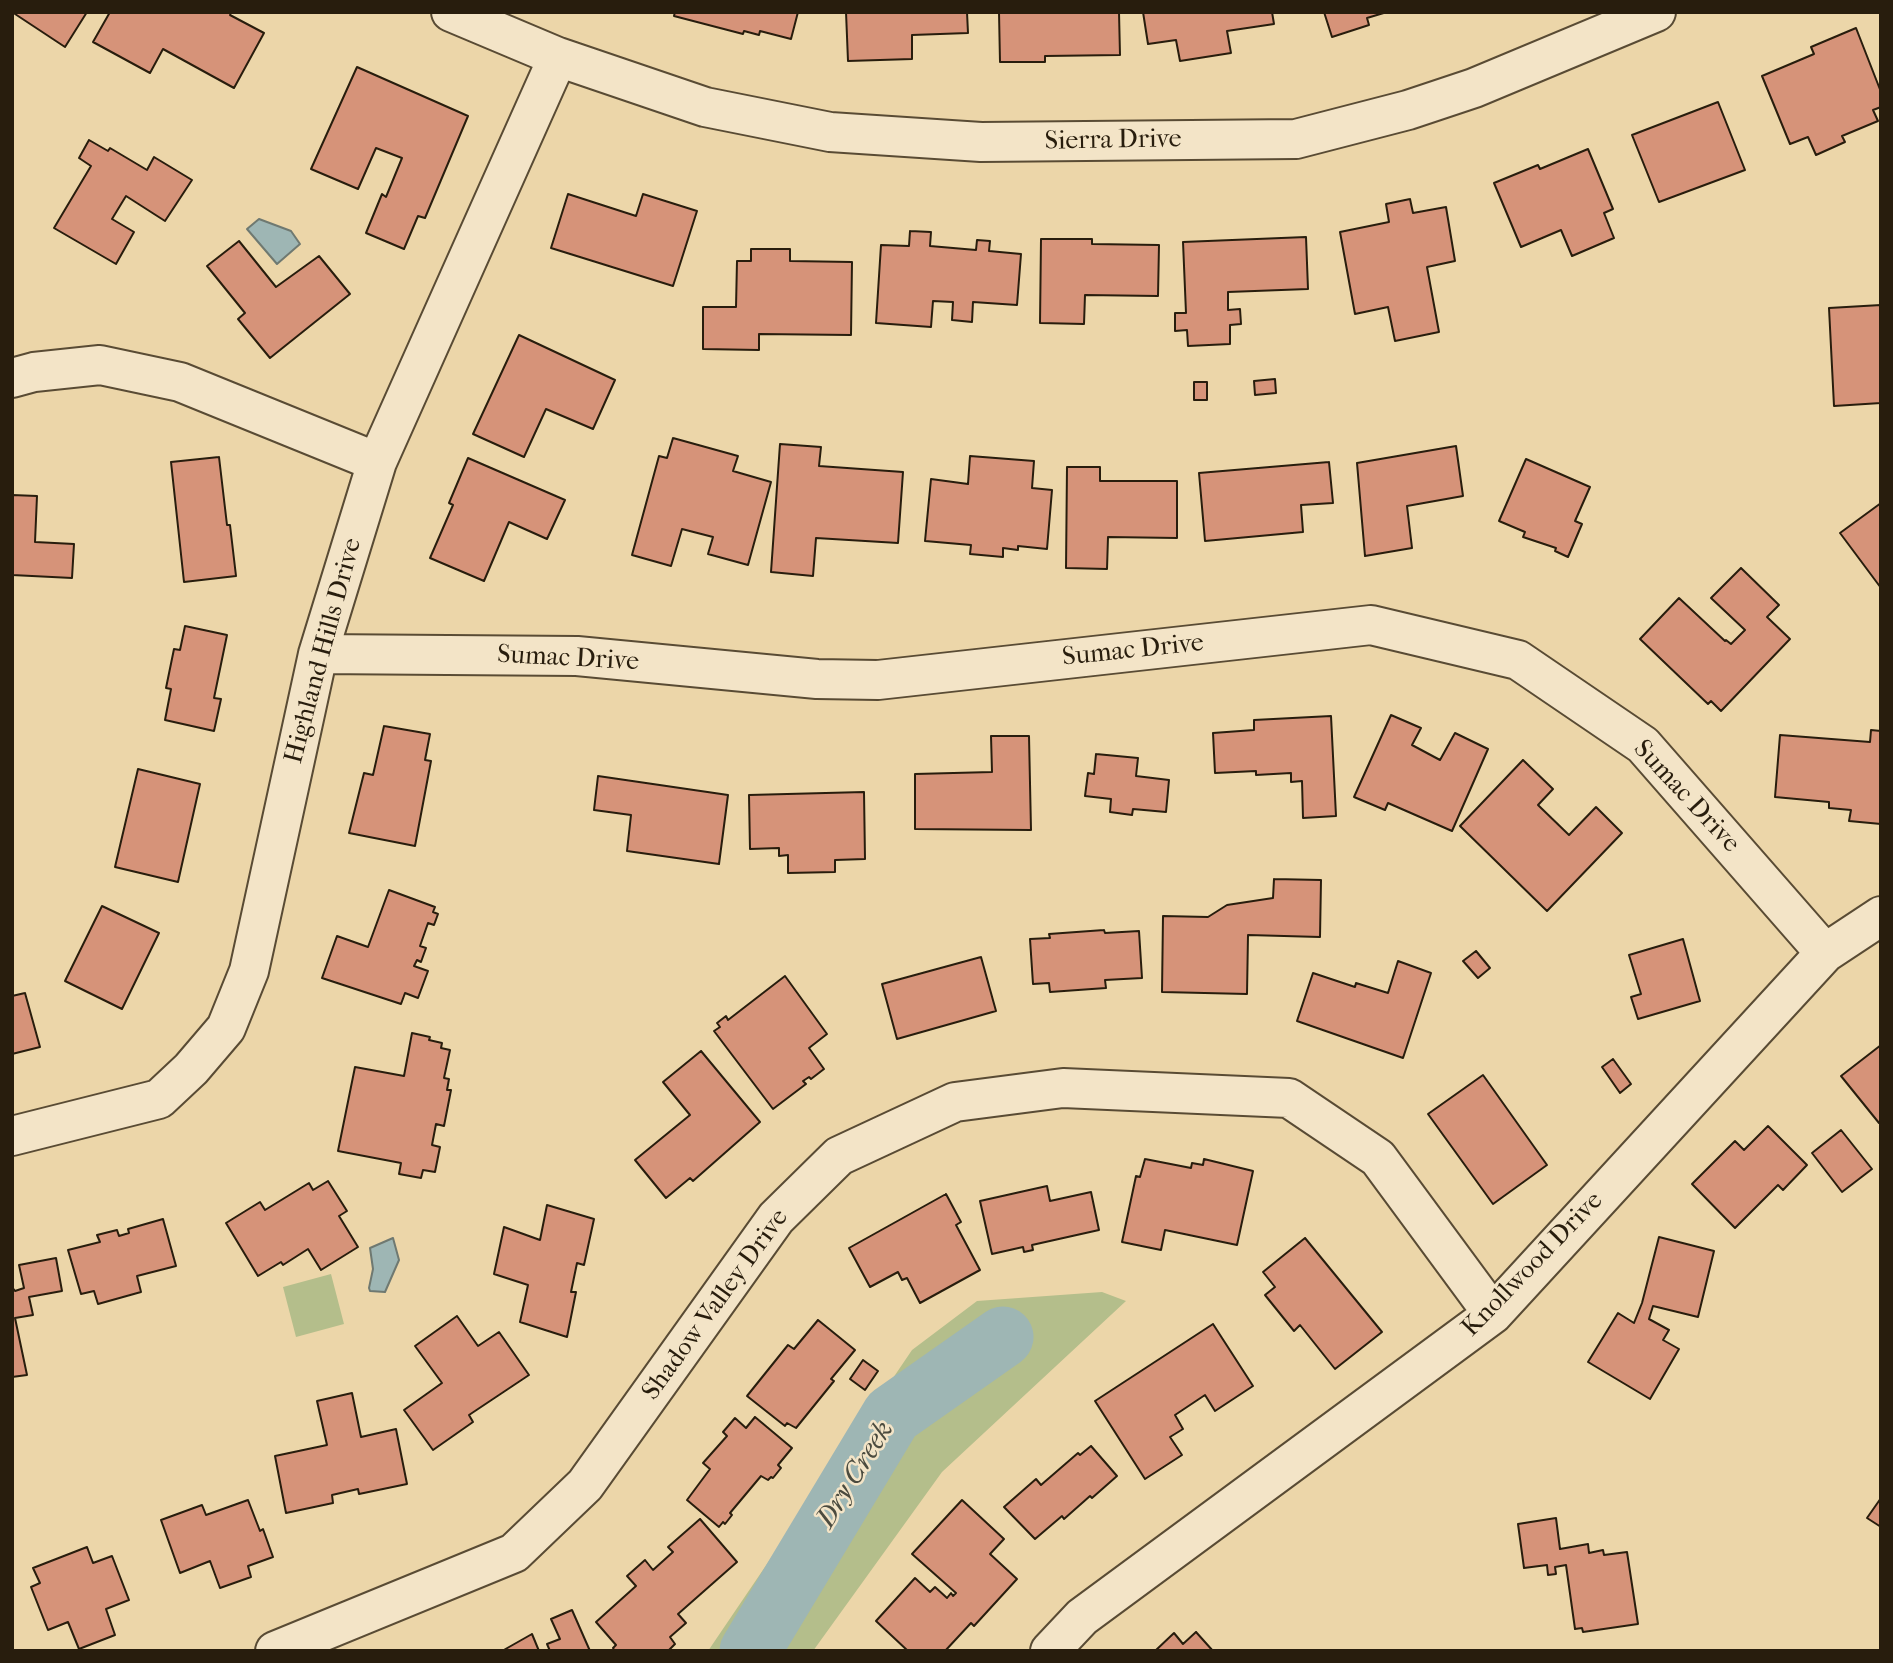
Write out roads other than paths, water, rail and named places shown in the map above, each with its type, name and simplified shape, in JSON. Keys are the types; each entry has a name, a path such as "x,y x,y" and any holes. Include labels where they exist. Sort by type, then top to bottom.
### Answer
{"street":[{"name":"Sierra Drive","path":"451,12 558,57 705,107 830,132 981,142 1296,139 1408,110 1474,88 1656,12"},
{"name":"Highland Hills Drive","path":"12,1136 159,1099 191,1069 226,1028 249,971 318,654 377,462 558,57"},
{"path":"12,378 34,372 100,365 180,382 377,462"},
{"name":"Sumac Drive","path":"318,654 577,656 817,679 877,680 1371,625 1518,660 1643,745 1825,953"},
{"name":"Knollwood Drive","path":"1050,1651 1082,1617 1493,1314 1825,953 1881,916"},
{"name":"Shadow Valley Drive","path":"275,1651 514,1553 585,1485 776,1218 839,1156 955,1102 1063,1088 1289,1098 1378,1158 1493,1314"}],"water":[{"path":"259,219 291,231 300,244 277,264 247,229"},
{"path":"393,1238 399,1260 385,1292 370,1291 373,1269 370,1248"}],"waterway":[{"name":"Dry Creek","path":"750,1651 892,1415 1003,1337"}]}
